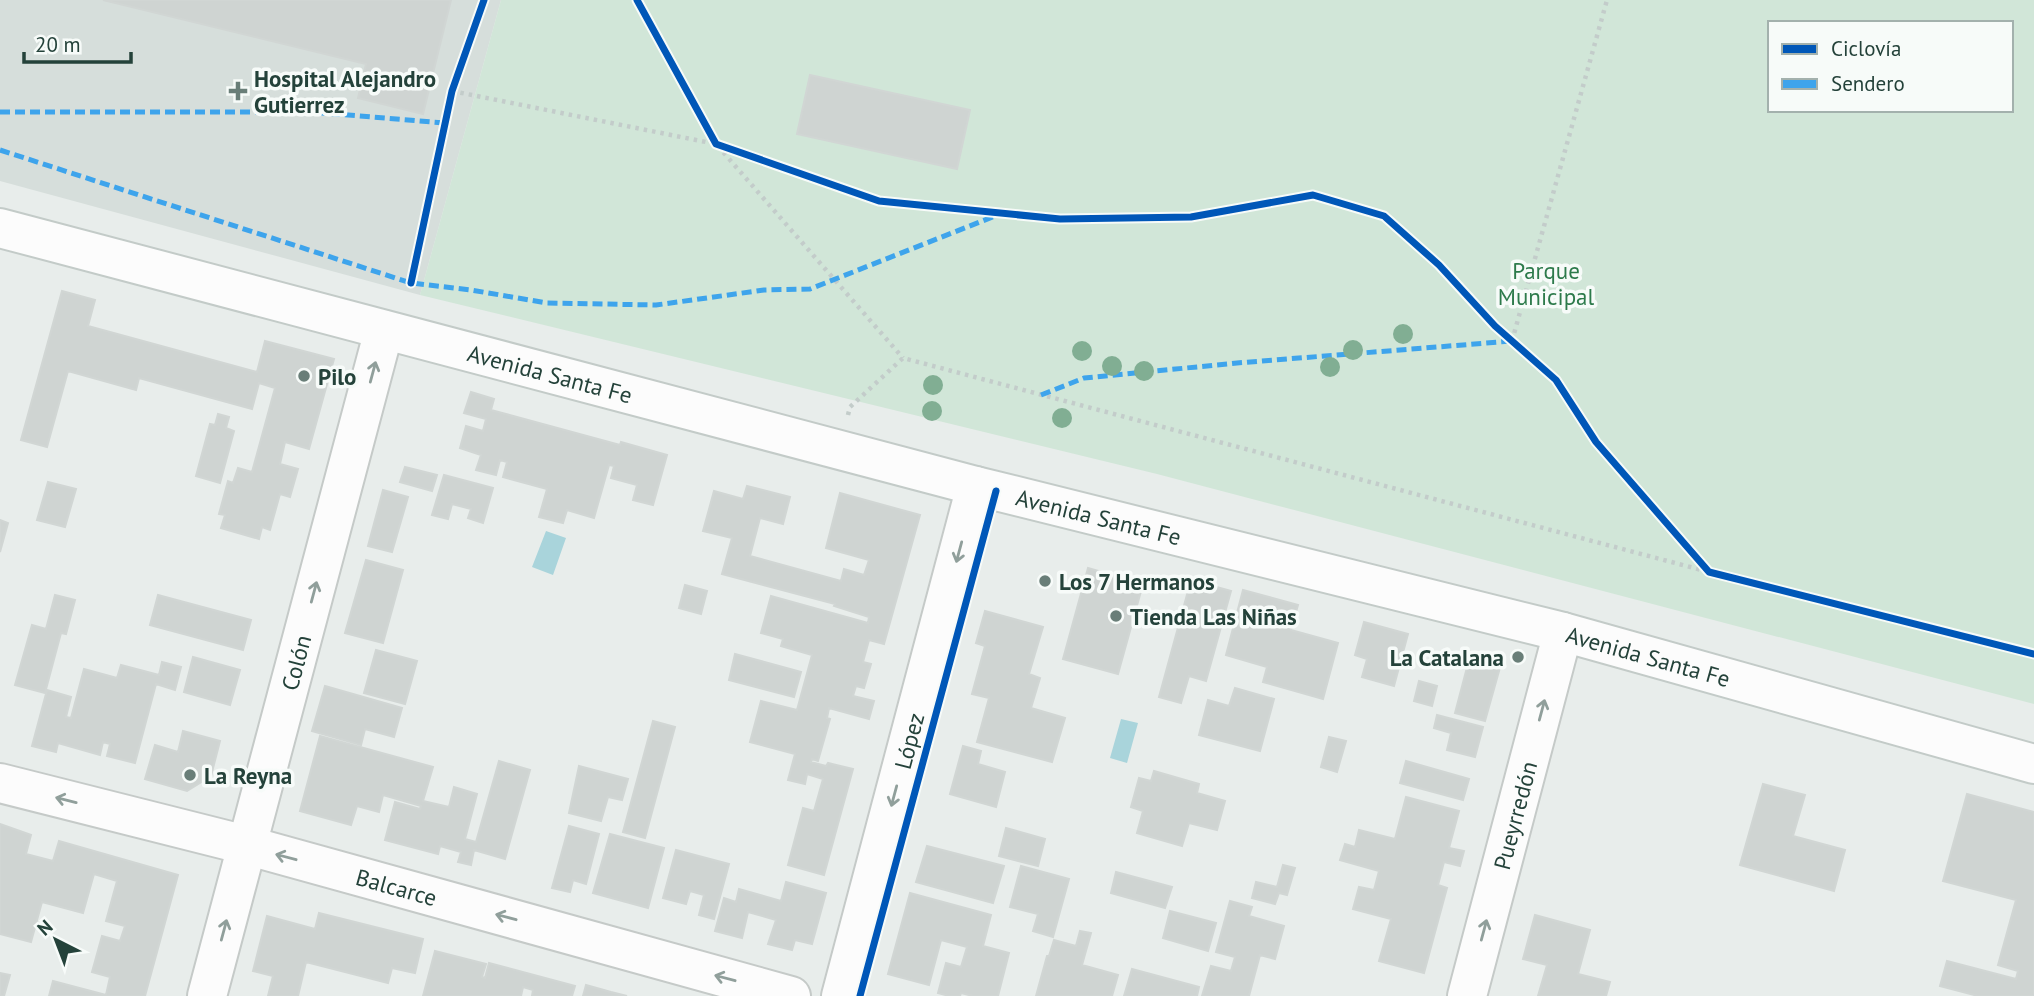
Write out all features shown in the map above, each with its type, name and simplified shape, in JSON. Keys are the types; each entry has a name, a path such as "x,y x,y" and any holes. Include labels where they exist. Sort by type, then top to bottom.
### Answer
{"street":[{"name":"Avenida Santa Fe","path":"0,228 976,486 1563,632 2034,764"},
{"name":"Colón","path":"207,996 384,330"},
{"name":"López","path":"841,996 976,486"},
{"name":"Pueyrredón","path":"1467,996 1563,632"},
{"name":"Balcarce","path":"0,783 246,845 791,996"}],"path":[{"path":"1503,334 1512,341 1607,0"},
{"path":"452,91 716,144 729,149"},
{"path":"716,144 903,358 1709,572"},
{"path":"839,450 850,407 903,358"}],"shaded area":[{"name":"Hospital Alejandro Gutierrez","path":"0,0 501,0 420,295 0,181"}],"green space":[{"name":"Parque Municipal","path":"501,0 2034,0 2034,704 1157,474 420,295"}],"water":[{"path":"546,531 566,538 553,575 532,567"},
{"path":"1121,719 1138,723 1127,763 1110,758"}],"building":[{"path":"103,0 451,0 423,114 358,98 366,64"},
{"path":"810,75 970,110 957,169 797,134"},
{"path":"62,291 95,300 88,326 257,372 265,341 334,359 309,449 285,442 280,464 298,469 290,497 280,494 270,530 262,527 259,539 221,528 225,515 219,514 228,481 233,483 238,468 252,472 275,388 259,383 252,409 139,378 136,390 68,371 47,447 21,440"},
{"path":"471,392 494,399 491,410 667,455 653,505 633,500 637,485 611,478 614,466 609,465 594,518 567,510 563,523 539,517 547,489 503,477 507,462 500,460 496,475 476,470 481,455 460,448 466,426 483,431 486,419 464,413"},
{"path":"218,414 229,417 226,428 234,431 220,483 196,476 210,424 215,425"},
{"path":"405,467 437,475 432,491 400,482"},
{"path":"444,475 493,488 483,523 468,518 471,509 452,504 448,519 432,515"},
{"path":"48,482 76,489 65,527 37,520"},
{"path":"747,486 790,497 783,524 760,518 750,556 841,581 844,569 864,575 869,560 826,548 840,493 920,515 884,644 869,640 863,662 871,664 864,688 856,686 853,696 874,701 869,719 829,708 827,718 830,719 818,761 812,759 811,762 853,769 824,875 788,865 803,808 814,811 823,779 807,774 805,784 788,780 795,754 750,742 761,701 797,710 812,655 781,646 783,639 761,633 771,596 868,623 869,617 834,606 835,604 722,574 732,538 703,531 714,491 743,499"},
{"path":"383,490 408,497 392,552 368,546"},
{"path":"0,520 8,523 0,552"},
{"path":"366,560 403,570 383,643 345,633"},
{"path":"1088,568 1143,584 1118,674 1063,659"},
{"path":"1191,580 1231,591 1206,681 1189,676 1181,703 1159,697"},
{"path":"685,585 707,591 701,614 679,608"},
{"path":"1243,590 1298,605 1291,630 1338,643 1323,699 1263,682 1267,667 1226,655"},
{"path":"55,595 75,600 66,634 61,633 45,693 15,685 32,625 46,629"},
{"path":"158,595 251,620 243,650 150,625"},
{"path":"985,611 1043,627 1029,674 1040,678 1031,708 1065,718 1052,762 977,742 989,698 972,694 985,646 976,643"},
{"path":"1364,622 1408,634 1394,686 1362,677 1367,659 1355,655"},
{"path":"376,650 417,661 405,704 364,693"},
{"path":"735,654 801,672 794,697 729,680"},
{"path":"1470,656 1501,664 1485,721 1455,713"},
{"path":"193,657 240,670 230,705 184,692"},
{"path":"162,662 181,667 175,690 156,684 135,763 107,756 110,744 103,742 100,755 58,743 56,752 32,746 47,690 71,697 66,717 71,718 84,669 117,678 121,665 159,675"},
{"path":"1419,681 1437,686 1432,706 1414,701"},
{"path":"325,686 402,708 394,737 365,729 361,745 312,731"},
{"path":"1235,688 1274,699 1260,751 1199,735 1208,700 1229,706"},
{"path":"1437,715 1483,727 1475,757 1447,750 1451,733 1434,728"},
{"path":"653,721 675,727 645,838 623,832"},
{"path":"183,731 220,741 211,776 187,791 145,779 155,745 178,752"},
{"path":"320,736 433,767 423,801 449,807 454,787 477,794 465,839 476,842 499,761 530,770 505,859 474,850 471,865 458,862 461,852 440,846 438,854 385,840 395,802 420,809 421,806 383,795 379,812 357,806 351,825 300,811"},
{"path":"1329,737 1346,741 1337,772 1321,767"},
{"path":"963,746 981,751 978,764 1005,772 996,807 950,794"},
{"path":"1406,761 1469,779 1463,800 1400,783"},
{"path":"579,766 628,779 622,800 608,797 601,821 569,813"},
{"path":"1154,771 1199,784 1197,793 1225,801 1217,830 1189,823 1182,846 1137,833 1143,811 1131,807 1139,778 1151,781"},
{"path":"1763,784 1805,795 1793,836 1845,850 1834,891 1740,865"},
{"path":"1967,794 2034,812 2034,996 1978,996 1940,986 1947,961 2016,979 2018,971 1998,965 2016,900 1943,881"},
{"path":"1406,797 1459,811 1449,848 1464,851 1460,866 1444,862 1438,885 1447,888 1424,973 1379,961 1391,919 1353,909 1359,887 1374,890 1379,871 1340,860 1345,844 1355,847 1359,830 1395,839"},
{"path":"0,824 31,835 26,854 53,861 59,841 178,875 145,996 49,996 53,981 106,995 110,977 92,972 102,936 120,941 125,926 106,921 117,881 94,874 83,913 42,902 31,942 0,934"},
{"path":"569,826 599,834 586,884 573,880 570,892 552,888"},
{"path":"1006,828 1045,839 1038,866 999,856"},
{"path":"610,834 664,848 648,908 593,893"},
{"path":"927,846 1004,866 993,903 916,882"},
{"path":"676,850 729,864 714,919 699,915 704,895 690,891 686,904 663,898"},
{"path":"1283,865 1295,868 1287,895 1279,893 1275,904 1252,898 1256,882 1277,887"},
{"path":"1021,866 1069,879 1053,937 1033,931 1038,914 1010,907"},
{"path":"1116,872 1172,887 1165,908 1111,893"},
{"path":"786,882 826,893 812,944 795,940 792,950 768,944 776,920 748,912 742,938 715,931 724,898 736,902 739,889 781,901"},
{"path":"910,893 991,915 983,946 1009,953 998,996 961,993 960,996 949,996 938,993 946,963 961,967 967,947 941,940 929,985 888,974"},
{"path":"1230,901 1252,907 1249,916 1284,926 1275,959 1260,955 1249,996 1202,996 1211,966 1231,971 1235,957 1216,952"},
{"path":"1170,911 1216,923 1208,951 1163,938"},
{"path":"319,913 423,939 415,973 392,968 388,983 306,962 298,996 268,996 273,976 253,971 267,916 315,929"},
{"path":"1535,915 1590,930 1578,974 1610,982 1606,996 1538,996 1547,965 1523,959"},
{"path":"1080,931 1091,933 1082,965 1118,975 1112,996 1036,996 1054,940 1076,946"},
{"path":"435,951 486,964 482,977 485,978 489,963 575,986 572,996 532,996 533,990 523,987 521,996 423,996"},
{"path":"1132,969 1199,987 1197,996 1124,996"},
{"path":"0,973 10,975 4,996 0,996"},
{"path":"586,985 611,992 627,996 583,996"}],"marked path":[{"path":"0,112 311,112 445,123"},
{"path":"0,150 411,283 547,303 656,305 764,290 810,289 995,216"},
{"path":"1041,395 1084,378 1512,341"}],"cycle path":[{"path":"411,283 452,91 484,0"},
{"path":"637,0 716,144 879,201 1060,219 1191,217 1313,195 1384,216 1439,265 1495,326 1556,380 1596,442 1709,572 2034,654"},
{"path":"860,996 996,491"}],"place":[{"name":"Hospital Alejandro Gutierrez","path":"238,91"},
{"name":"Pilo","path":"304,376"},
{"name":"Los 7 Hermanos","path":"1045,581"},
{"name":"Tienda Las Niñas","path":"1116,616"},
{"name":"La Catalana","path":"1518,657"},
{"name":"La Reyna","path":"190,775"}]}
